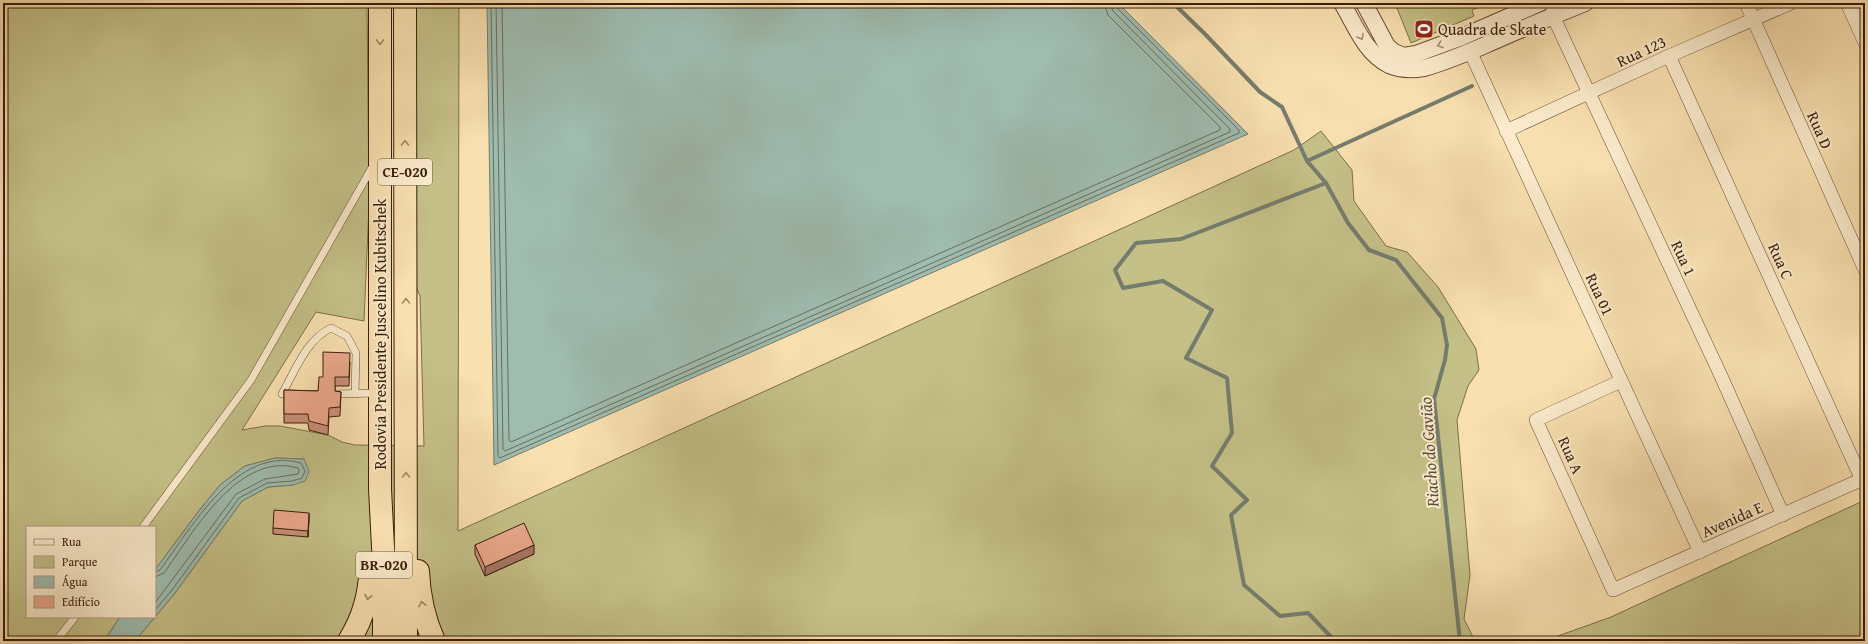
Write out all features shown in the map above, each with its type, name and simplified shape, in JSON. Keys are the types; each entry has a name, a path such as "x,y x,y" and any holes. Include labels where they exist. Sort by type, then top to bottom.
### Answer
{"highway":[{"name":"Rodovia Presidente Juscelino Kubitschek","path":"380,3 380,489 384,566 384,641"},
{"name":"Rodovia Presidente Juscelino Kubitschek","path":"405,3 406,641"},
{"path":"349,641 362,619 369,597 373,544 380,489"},
{"path":"406,514 412,525 417,548 419,588 429,631 434,641"}],"street":[{"path":"1342,3 1366,47 1377,58 1389,65 1403,62 1416,54 1462,37 1540,3"},
{"path":"1364,3 1387,46 1403,62 1425,68 1470,51 1553,10 1585,3"},
{"name":"Rua D","path":"1746,3 1752,20 1865,270"},
{"name":"Rua 123","path":"1506,131 1670,56 1791,3"},
{"path":"1865,9 1849,9 1865,43"},
{"name":"Rua 1","path":"1553,10 1589,93 1721,376 1782,515"},
{"name":"Rua 01","path":"1470,51 1700,552"},
{"name":"Rua C","path":"1670,56 1864,479"},
{"name":"Rua A","path":"1613,590 1536,420 1621,381"},
{"name":"Avenida E","path":"1613,590 1864,479"}],"lane":[{"path":"144,526 251,380 379,156"},
{"path":"289,394 282,394 310,344 321,333 331,328 347,336 356,353 355,394"},
{"path":"335,394 380,392"},
{"path":"56,641 74,618"}],"green space":[{"path":"3,3 367,3 369,206 364,321 316,312 242,430 265,426 280,426 328,435 342,442 355,445 424,446 420,296 415,284 414,3 459,3 458,531 1294,150 1321,131 1352,170 1354,201 1386,246 1407,252 1438,287 1476,349 1479,370 1468,386 1457,420 1470,575 1464,619 1475,641 135,641 154,618 156,618 156,616 175,593 242,501 268,487 293,485 304,459 275,458 245,466 220,485 156,569 156,526 26,526 26,618 119,618 104,641 3,641"},
{"name":"Quadra de Skate","path":"1395,3 1479,3 1477,8 1472,10 1474,16 1411,43"},
{"path":"1865,500 1865,641 1544,641 1611,617"}],"water":[{"path":"487,3 1118,3 1248,134 494,465"},
{"path":"275,458 304,459 309,471 305,481 293,485 268,487 242,501 175,593 156,616 156,569 220,485 245,466"},
{"path":"119,618 154,618 135,641 104,641"}],"building":[{"path":"323,352 350,353 349,377 335,377 335,391 341,392 340,407 329,408 328,426 309,421 308,414 284,414 284,390 318,391 319,377 323,377"},
{"path":"274,510 309,513 308,531 273,528"},
{"path":"524,523 534,545 485,567 475,545"}],"waterway":[{"name":"Riacho do Gavião","path":"1173,3 1205,34 1260,92 1282,107 1307,161 1326,183 1348,223 1369,250 1396,260 1442,318 1447,345 1445,360 1434,399 1460,641"},
{"path":"1307,161 1472,86"},
{"path":"1326,183 1181,239 1136,243 1115,270 1123,288 1163,281 1212,310 1186,358 1227,378 1232,433 1212,466 1247,500 1231,515 1244,585 1280,616 1308,613 1335,641"}],"place":[{"name":"Quadra de Skate","path":"1424,29"}]}
